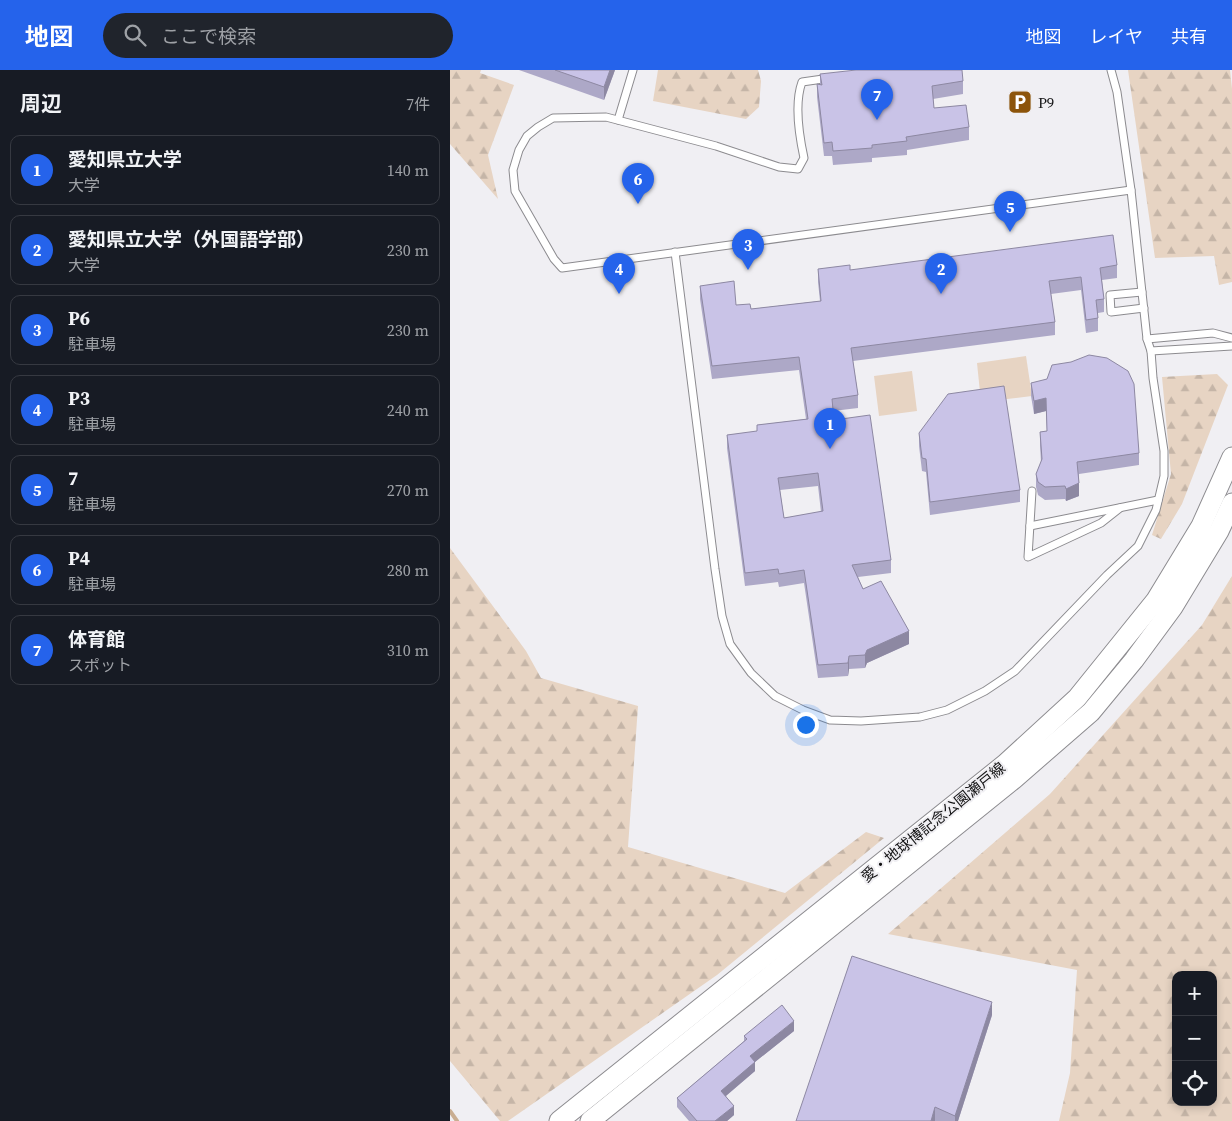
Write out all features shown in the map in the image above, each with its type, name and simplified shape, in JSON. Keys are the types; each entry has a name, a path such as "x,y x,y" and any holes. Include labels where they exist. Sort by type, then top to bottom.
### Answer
{"main road":[{"name":"愛・地球博記念公園瀬戸線","path":"559,1121 1005,764 1077,698 1156,600 1202,526 1232,457"},
{"name":"愛・地球博記念公園瀬戸線","path":"590,1121 1014,779 1091,712 1134,660 1173,607 1219,531 1232,503"}],"lane":[{"path":"618,120 633,70"},
{"path":"675,252 715,569 722,616 730,644 751,673 775,696 803,710 830,720 861,721 920,717 947,710 985,691 1015,671 1107,575 1138,546 1156,510 1164,476 1164,451 1152,378 1151,351 1147,339 1118,92 1111,70"},
{"path":"835,77 802,82 798,93 800,142 804,158 798,169 779,167 716,146 606,117 553,118 527,136 519,150 513,170 515,191 554,259 562,268 1130,190"},
{"path":"1142,292 1110,295 1111,312 1144,308"},
{"path":"1147,339 1213,333 1232,338"},
{"path":"1151,351 1232,346"},
{"path":"1032,490 1028,557 1101,523 1120,508"},
{"path":"1030,526 1158,500"}],"green space":[{"path":"450,70 481,70 480,73 514,85 488,155 498,199 450,144"},
{"path":"658,70 758,70 761,81 759,107 746,119 653,101"},
{"path":"1128,70 1230,70 1232,89 1232,282 1219,285 1214,256 1155,258"},
{"path":"1026,356 1032,396 981,402 977,363"},
{"path":"912,371 917,411 879,416 874,376"},
{"path":"1217,374 1228,385 1182,504 1161,539 1152,535 1171,474 1162,377"},
{"path":"450,548 526,651 541,678 638,706 628,847 785,893 866,832 884,838 717,975 508,1121 500,1121 450,1061"},
{"path":"1232,576 1232,1121 1059,1121 1070,1073 1077,970 888,934 1050,794 1202,625"}],"building":[{"path":"555,70 610,70 604,87"},
{"path":"856,70 962,70 963,81 932,86 934,108 966,105 969,127 906,137 907,141 872,145 872,148 833,151 832,142 824,143 817,84 822,85 820,74"},
{"path":"1113,235 1117,265 1100,268 1104,299 1096,300 1098,318 1086,320 1081,277 1049,281 1055,322 851,348 858,395 832,399 834,420 870,415 891,560 852,565 863,589 881,581 909,631 867,650 865,655 849,656 848,663 818,665 804,570 779,574 778,569 745,573 727,435 757,431 757,425 808,419 799,357 712,366 700,286 734,281 736,305 750,304 751,309 821,301 818,269 850,265 850,270","holes":["818,473 823,511 784,518 778,478"]},
{"path":"1089,355 1107,358 1128,371 1134,384 1139,453 1077,462 1079,483 1066,489 1065,486 1045,487 1038,482 1036,474 1042,459 1040,432 1047,431 1046,398 1034,401 1031,383 1047,379 1052,365 1071,362"},
{"path":"1004,386 1020,490 930,502 926,459 922,458 919,433 948,394"},
{"path":"852,956 992,1002 955,1116 935,1107 931,1121 796,1121"},
{"path":"782,1005 794,1021 750,1056 755,1062 721,1091 734,1106 715,1121 697,1121 677,1098 747,1039 744,1036"}],"waterway":[{"path":"450,1111 457,1121"}],"place":[{"name":"P9","path":"1020,102"},
{"name":"体育館","path":"877,120"},
{"name":"P4","path":"638,204"},
{"name":"7","path":"1010,232"},
{"name":"P6","path":"748,270"},
{"name":"P3","path":"619,294"},
{"name":"愛知県立大学（外国語学部）","path":"941,294"},
{"name":"愛知県立大学","path":"830,449"}]}
